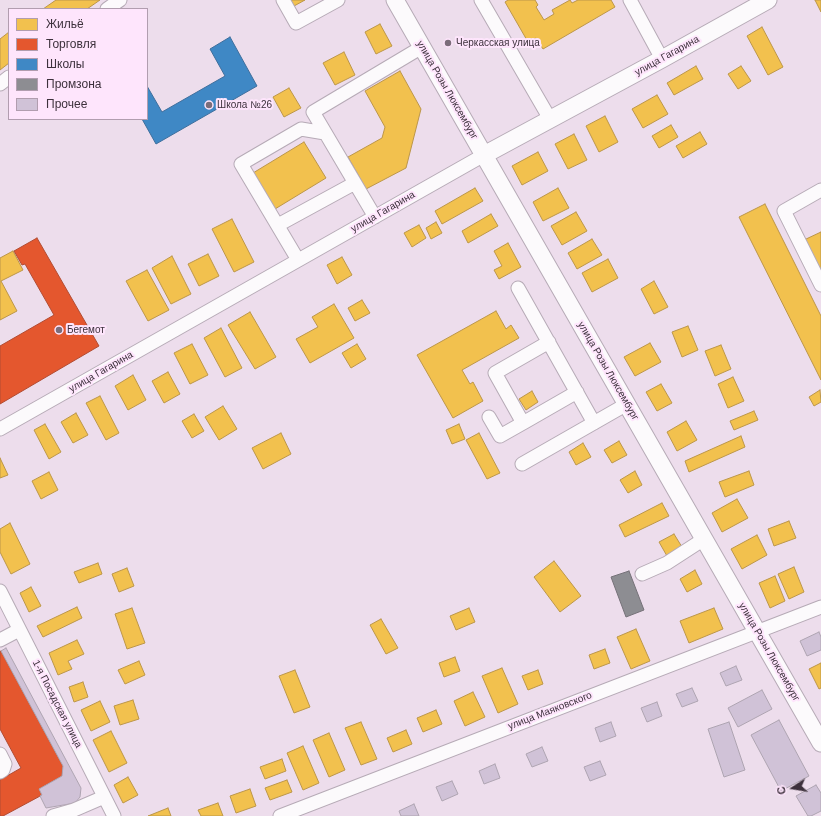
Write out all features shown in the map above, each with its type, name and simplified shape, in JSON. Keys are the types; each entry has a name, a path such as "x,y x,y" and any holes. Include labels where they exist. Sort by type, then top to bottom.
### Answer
{"main road":[{"name":"улица Розы Люксембург","path":"395,0 821,743"},
{"name":"улица Гагарина","path":"484,155 768,0"}],"street":[{"path":"108,8 120,0"},
{"path":"284,0 296,23 338,0"},
{"path":"481,0 550,119"},
{"path":"630,0 662,59"},
{"path":"375,217 313,112 422,47"},
{"path":"298,260 242,164 301,129 325,133"},
{"name":"улица Гагарина","path":"0,429 484,155"},
{"path":"278,226 355,183"},
{"path":"821,190 784,211 821,286"},
{"path":"518,288 594,423"},
{"path":"523,423 495,373 549,342"},
{"path":"489,417 500,436 577,392"},
{"path":"522,464 627,404"},
{"path":"642,574 667,563 704,539"},
{"name":"1-я Посадская улица","path":"0,591 5,613 19,630 114,816"},
{"name":"улица Маяковского","path":"280,816 821,607"},
{"path":"0,640 19,630"},
{"path":"0,754 5,764 3,770 0,772"},
{"path":"53,816 74,810 104,797"}],"building: Жильё":[{"path":"56,0 100,0 88,8 44,8"},
{"path":"290,0 305,0 294,6"},
{"path":"508,0 535,0 538,5 536,7 544,20 554,14 552,10 570,0 572,3 578,0 611,0 615,7 543,49 536,38 528,42 505,2"},
{"path":"815,0 821,0 821,12"},
{"path":"380,24 392,46 376,54 365,32"},
{"path":"762,27 783,67 768,75 747,36"},
{"path":"8,33 8,64 0,70 0,39"},
{"path":"344,52 355,75 335,85 323,63"},
{"path":"696,66 703,79 674,95 667,83"},
{"path":"741,66 751,81 738,89 728,74"},
{"path":"400,71 421,109 406,168 366,189 348,157 382,138 385,127 365,91"},
{"path":"289,88 301,108 284,117 273,97"},
{"path":"657,95 668,114 643,128 632,109"},
{"path":"605,116 618,142 599,152 586,126"},
{"path":"671,125 678,137 659,148 652,136"},
{"path":"700,132 707,144 683,158 676,146"},
{"path":"574,134 587,160 568,169 555,144"},
{"path":"304,142 326,178 275,209 253,173"},
{"path":"538,152 548,171 522,185 512,166"},
{"path":"475,188 483,201 442,224 435,211"},
{"path":"558,188 569,208 543,221 533,202"},
{"path":"765,204 821,316 821,380 739,217"},
{"path":"576,212 587,231 562,245 551,226"},
{"path":"491,214 498,226 468,243 462,231"},
{"path":"232,219 254,262 234,272 212,229"},
{"path":"436,222 442,233 431,239 426,228"},
{"path":"419,225 426,238 412,247 404,233"},
{"path":"821,232 821,273 804,240"},
{"path":"592,239 602,255 577,269 568,253"},
{"path":"508,243 521,267 499,279 494,270 502,266 494,251"},
{"path":"13,251 23,270 1,281 17,311 0,320 0,258"},
{"path":"208,254 219,276 199,286 188,264"},
{"path":"172,256 191,294 171,304 152,268"},
{"path":"342,257 352,275 337,284 327,265"},
{"path":"608,259 618,278 592,292 582,273"},
{"path":"147,270 169,310 148,321 126,281"},
{"path":"654,281 668,307 654,314 641,289"},
{"path":"362,300 370,313 355,321 348,308"},
{"path":"334,304 354,338 310,363 296,339 318,327 312,317"},
{"path":"496,311 506,329 511,325 519,338 462,370 470,384 473,382 483,401 453,418 417,355"},
{"path":"250,312 276,357 255,369 228,325"},
{"path":"688,326 698,350 682,357 672,332"},
{"path":"221,328 242,368 225,377 204,338"},
{"path":"650,343 661,362 635,376 624,357"},
{"path":"192,344 208,375 190,384 174,353"},
{"path":"357,344 366,359 351,368 342,353"},
{"path":"721,345 731,369 715,376 705,351"},
{"path":"168,372 180,394 164,403 152,381"},
{"path":"133,375 146,400 128,410 115,386"},
{"path":"733,377 744,401 728,408 718,384"},
{"path":"661,384 672,403 657,411 646,392"},
{"path":"820,390 821,402 814,406 809,397"},
{"path":"532,391 538,402 526,410 519,399"},
{"path":"100,396 119,433 106,440 86,403"},
{"path":"223,406 237,429 219,440 205,417"},
{"path":"754,411 758,420 734,430 730,421"},
{"path":"76,413 88,435 73,443 61,422"},
{"path":"194,414 204,431 192,438 182,421"},
{"path":"686,421 697,440 677,451 667,432"},
{"path":"45,424 61,452 49,459 34,430"},
{"path":"459,424 465,439 452,444 446,430"},
{"path":"281,433 291,454 263,469 252,448"},
{"path":"479,433 500,473 487,479 466,440"},
{"path":"741,436 745,447 689,472 685,461"},
{"path":"619,441 627,455 612,463 604,450"},
{"path":"583,443 591,457 576,465 569,452"},
{"path":"0,458 8,475 0,478"},
{"path":"635,471 642,485 628,493 620,480"},
{"path":"749,471 754,485 725,497 719,482"},
{"path":"49,472 58,490 41,499 32,481"},
{"path":"737,499 748,518 722,532 712,513"},
{"path":"662,503 669,516 625,537 619,525"},
{"path":"789,521 796,538 774,546 768,529"},
{"path":"10,523 30,564 11,574 0,552 0,529"},
{"path":"674,534 682,547 667,556 659,542"},
{"path":"757,535 767,555 742,569 731,549"},
{"path":"554,561 581,596 560,612 534,577"},
{"path":"98,563 102,574 79,583 74,572"},
{"path":"794,567 804,592 789,599 778,574"},
{"path":"127,568 134,586 119,592 112,574"},
{"path":"695,570 702,584 687,592 680,579"},
{"path":"775,576 785,601 770,608 759,583"},
{"path":"31,587 41,606 29,612 20,593"},
{"path":"77,607 82,618 43,637 37,626"},
{"path":"132,608 145,643 127,649 115,614"},
{"path":"469,608 475,622 456,630 450,616"},
{"path":"714,608 723,629 689,643 680,621"},
{"path":"381,619 398,648 386,654 370,625"},
{"path":"636,629 650,661 631,669 617,637"},
{"path":"77,640 84,654 68,661 72,669 58,675 49,653"},
{"path":"605,649 610,663 594,669 589,655"},
{"path":"455,657 460,671 444,677 439,663"},
{"path":"139,661 145,675 125,684 118,670"},
{"path":"821,663 821,688 819,689 809,669"},
{"path":"502,668 518,704 498,713 482,676"},
{"path":"295,670 310,707 294,713 279,676"},
{"path":"538,670 543,684 528,690 522,676"},
{"path":"83,682 88,697 74,702 69,687"},
{"path":"473,692 485,717 465,726 454,701"},
{"path":"133,700 139,719 120,725 114,706"},
{"path":"100,701 110,722 91,731 81,710"},
{"path":"436,710 442,724 423,732 417,718"},
{"path":"361,722 377,759 361,765 345,728"},
{"path":"406,730 412,744 393,752 387,738"},
{"path":"111,731 127,763 109,772 93,740"},
{"path":"329,733 345,770 329,777 313,740"},
{"path":"303,746 319,783 303,790 287,753"},
{"path":"282,759 286,771 265,779 260,767"},
{"path":"128,777 138,795 123,803 114,785"},
{"path":"287,780 292,792 270,800 265,788"},
{"path":"250,789 256,806 236,813 230,796"},
{"path":"218,803 223,816 201,816 198,810"},
{"path":"168,808 171,816 148,816"}],"building: Торговля":[{"name":"Бегемот","path":"37,238 99,346 0,404 0,346 54,315 25,264 22,265 14,251"},
{"path":"1,651 63,766 62,776 39,789 42,795 3,816 0,816 0,780 21,768 0,729"}],"building: Школы":[{"path":"230,37 257,86 156,144 143,120 148,120 148,88 162,112 225,76 210,49"}],"building: Промзона":[{"path":"629,571 644,610 626,617 611,577"}],"building: Прочее":[{"path":"819,632 821,637 821,650 807,656 800,641"},
{"path":"6,648 81,788 80,797 75,803 46,808 40,796 42,795 39,789 62,776 63,766 1,651"},
{"path":"736,666 742,680 726,686 720,673"},
{"path":"692,688 698,701 682,707 676,694"},
{"path":"762,690 772,709 738,727 728,708"},
{"path":"657,702 662,716 647,722 641,708"},
{"path":"779,720 809,776 781,791 751,735"},
{"path":"611,722 616,736 600,742 595,728"},
{"path":"729,722 745,770 724,777 708,729"},
{"path":"542,747 548,761 532,767 526,754"},
{"path":"600,761 606,775 590,781 584,767"},
{"path":"495,764 500,778 484,784 479,771"},
{"path":"452,781 458,794 442,801 436,787"},
{"path":"816,785 821,793 821,811 808,816 796,796"},
{"path":"414,804 419,816 401,816 399,811"}],"place":[{"name":"Черкасская улица","path":"448,43"},
{"name":"Школа №26","path":"209,105"},
{"name":"Бегемот","path":"59,330"}]}
